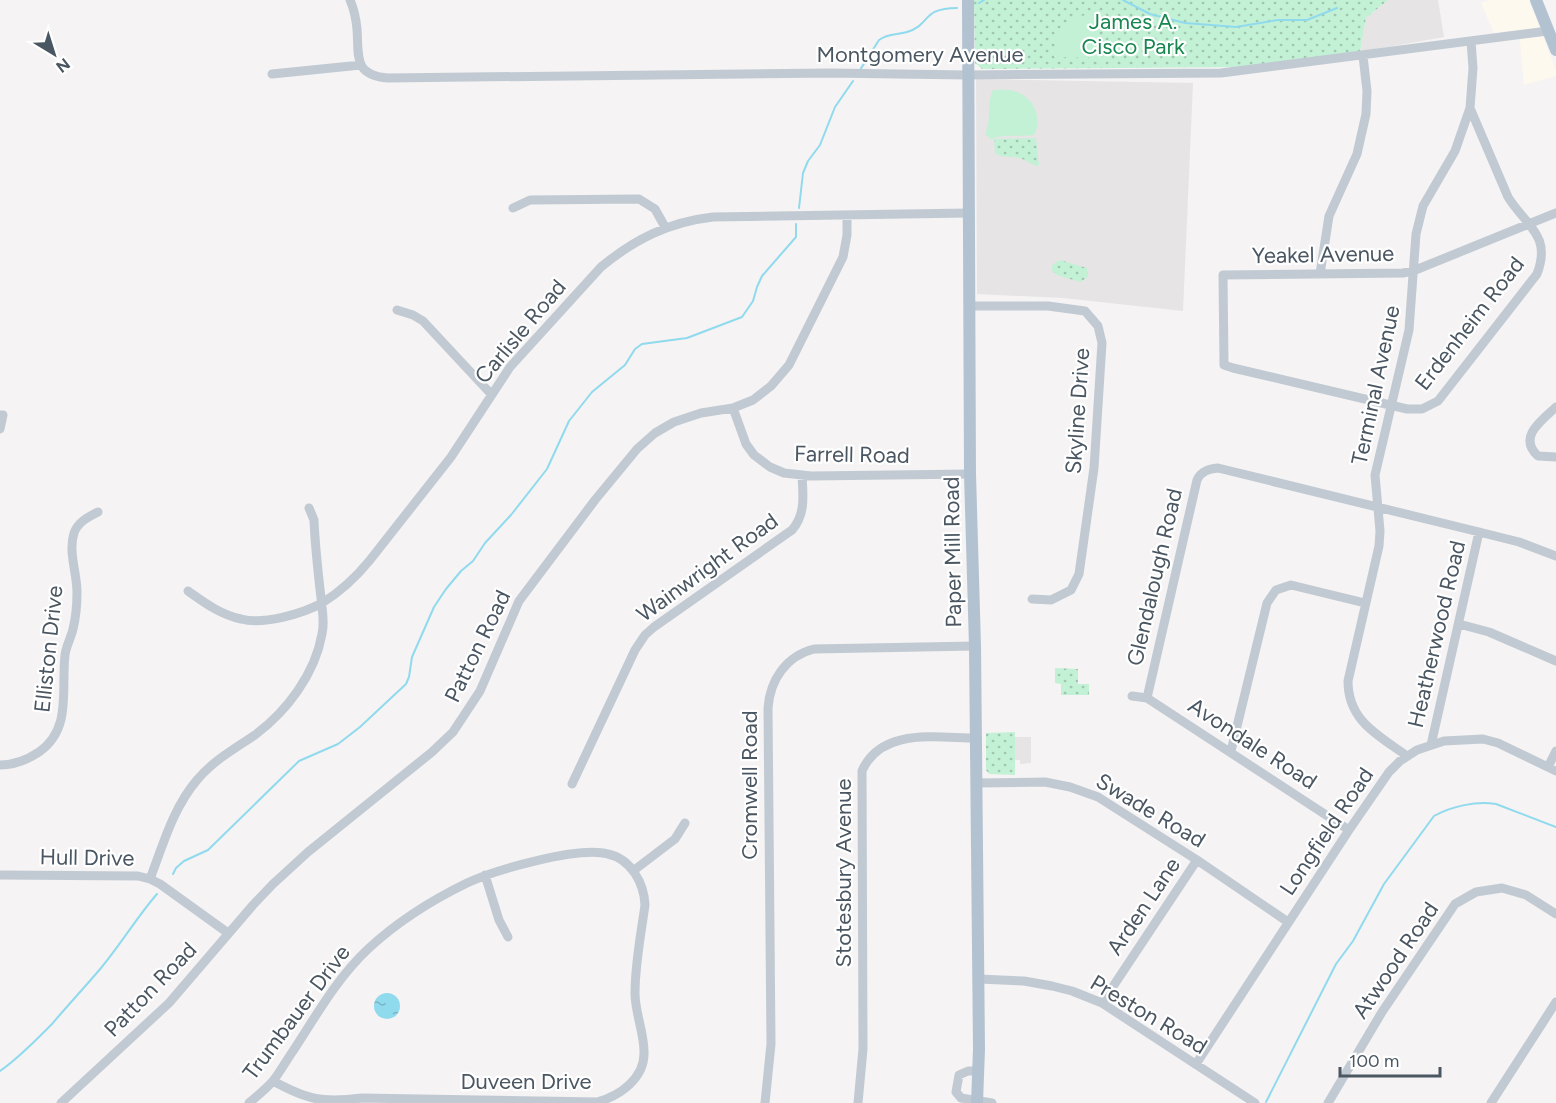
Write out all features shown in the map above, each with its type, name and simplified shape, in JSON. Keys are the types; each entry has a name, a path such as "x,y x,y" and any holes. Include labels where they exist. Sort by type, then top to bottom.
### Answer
{"main road":[{"name":"Paper Mill Road","path":"968,0 970,474 975,646 979,979 977,1102"},
{"path":"1536,0 1556,50"}],"street":[{"path":"272,74 361,65 356,21 350,0"},
{"name":"Montgomery Avenue","path":"361,65 372,75 388,78 829,73 1221,74 1548,32"},
{"name":"Terminal Avenue","path":"1407,756 1362,722 1350,700 1348,681 1378,546 1380,531 1375,475 1409,330 1416,234 1423,206 1455,151 1470,108 1473,68 1471,41"},
{"path":"1320,274 1329,216 1357,154 1366,114 1367,91 1363,56"},
{"name":"Erdenheim Road","path":"1224,364 1233,368 1417,410 1438,401 1537,274 1542,256 1542,249 1535,230 1508,198 1470,108"},
{"path":"513,208 530,200 639,199 652,206 665,227"},
{"name":"Carlisle Road","path":"188,591 216,610 248,620 274,619 321,603 348,583 370,560 451,457 510,367 602,267 632,244 665,227 693,219 713,217 968,213"},
{"name":"Yeakel Avenue","path":"1224,364 1223,275 1403,273 1556,213"},
{"name":"Patton Road","path":"61,1103 169,1003 253,905 292,866 432,752 453,732 480,691 519,601 595,500 637,449 655,433 674,422 692,415 733,408 753,400 766,391 789,365 843,258 847,235 847,215"},
{"name":"Skyline Drive","path":"971,306 1048,306 1085,311 1098,326 1102,343 1094,468 1079,574 1071,590 1051,600 1032,599"},
{"path":"397,310 423,321 491,394"},
{"path":"1556,407 1534,429 1529,442 1530,447 1538,456 1556,458"},
{"name":"Farrell Road","path":"733,408 746,444 757,457 775,470 802,475 970,474"},
{"path":"0,415 3,415 0,429"},
{"name":"Glendalough Road","path":"1147,698 1199,475 1218,468 1518,542 1556,556"},
{"name":"Wainwright Road","path":"572,784 642,639 654,627 792,530 802,510 802,475"},
{"path":"150,879 174,817 192,786 216,760 257,733 278,715 305,678 320,644 324,619 314,520 309,508"},
{"name":"Elliston Drive","path":"0,765 9,765 32,757 51,743 58,730 63,711 65,651 73,630 77,603 73,537 78,526 98,512"},
{"name":"Heatherwood Road","path":"1431,745 1479,532"},
{"path":"1231,751 1267,603 1276,590 1291,585 1365,603"},
{"path":"1460,624 1489,632 1556,661"},
{"name":"Cromwell Road","path":"765,1103 771,1044 768,708 770,691 776,676 793,659 814,649 975,646"},
{"name":"Avondale Road","path":"1132,696 1147,698 1349,830"},
{"name":"Stotesbury Avenue","path":"858,1103 863,1049 862,771 874,753 896,740 976,738"},
{"name":"Longfield Road","path":"1196,1064 1349,830 1389,772 1407,756 1431,745 1461,739 1484,740 1498,743 1552,769"},
{"path":"1552,769 1556,751"},
{"name":"Swade Road","path":"976,783 1045,782 1098,797 1288,922"},
{"path":"633,871 675,839 685,823"},
{"name":"Trumbauer Drive","path":"249,1103 273,1081 339,981 369,948 432,903 485,875 538,861 598,852 613,855 633,871"},
{"name":"Arden Lane","path":"1102,1003 1197,860"},
{"name":"Duveen Drive","path":"273,1081 297,1095 333,1101 362,1098 597,1102 616,1095 636,1078 644,1055 635,994 645,897 633,871"},
{"name":"Hull Drive","path":"0,875 124,876 150,879 228,933"},
{"path":"485,875 498,920 508,937"},
{"name":"Atwood Road","path":"1328,1103 1382,1012 1455,904 1476,892 1502,888 1526,895 1556,914"},
{"name":"Preston Road","path":"979,979 1024,981 1052,986 1102,1003 1255,1103"},
{"path":"1491,1103 1556,1002"},
{"path":"978,1071 968,1071 959,1075 956,1092 961,1098 992,1103"}],"shaded area":[{"path":"1388,0 1438,0 1444,37 1360,52 1366,18"},
{"path":"1488,0 1529,0 1556,70 1556,76 1524,85 1519,30 1494,33 1481,3"},
{"path":"976,79 1193,83 1183,311 1063,298 977,294"},
{"path":"1015,737 1031,737 1031,763 1020,764 1020,760 1015,760"}],"green space":[{"name":"James A. Cisco Park","path":"974,0 1388,0 1366,18 1360,52 1249,67 982,69 975,63"},
{"path":"1095,14 1099,53 1104,59 1098,63 1094,58 1054,57 1057,33 1073,17"},
{"path":"993,90 1014,91 1028,99 1035,110 1038,122 1034,135 991,139 985,134"},
{"path":"1036,138 1039,166 1020,158 1004,157 995,153 994,139"},
{"path":"1060,260 1087,268 1088,277 1080,282 1057,275 1052,271 1052,265"},
{"path":"1055,668 1078,669 1078,684 1089,684 1089,695 1061,695 1061,684 1055,683"},
{"path":"1015,732 1015,775 989,774 986,770 986,733"}],"water":[{"path":"387,993 396,997 400,1006 396,1015 387,1019 378,1015 374,1006 378,997"}],"waterway":[{"path":"979,3 984,0"},
{"path":"1123,0 1150,14 1185,23 1236,27 1278,20 1307,20 1337,8"},
{"path":"860,70 882,38 915,29 937,11 957,8"},
{"path":"799,208 803,173 808,161 820,145 835,107 853,81"},
{"path":"173,874 184,861 208,850 299,761 338,744 360,727 406,684 412,657 434,607 446,589 473,561 485,543 511,515 547,469 569,421 592,392 625,365 635,349 642,344 687,338 742,317 753,301 762,276 796,237 796,224"},
{"path":"1266,1102 1336,964 1353,941 1384,884 1434,816 1464,805 1488,803 1556,827"},
{"path":"0,1071 21,1055 52,1024 101,968 157,894"}]}
